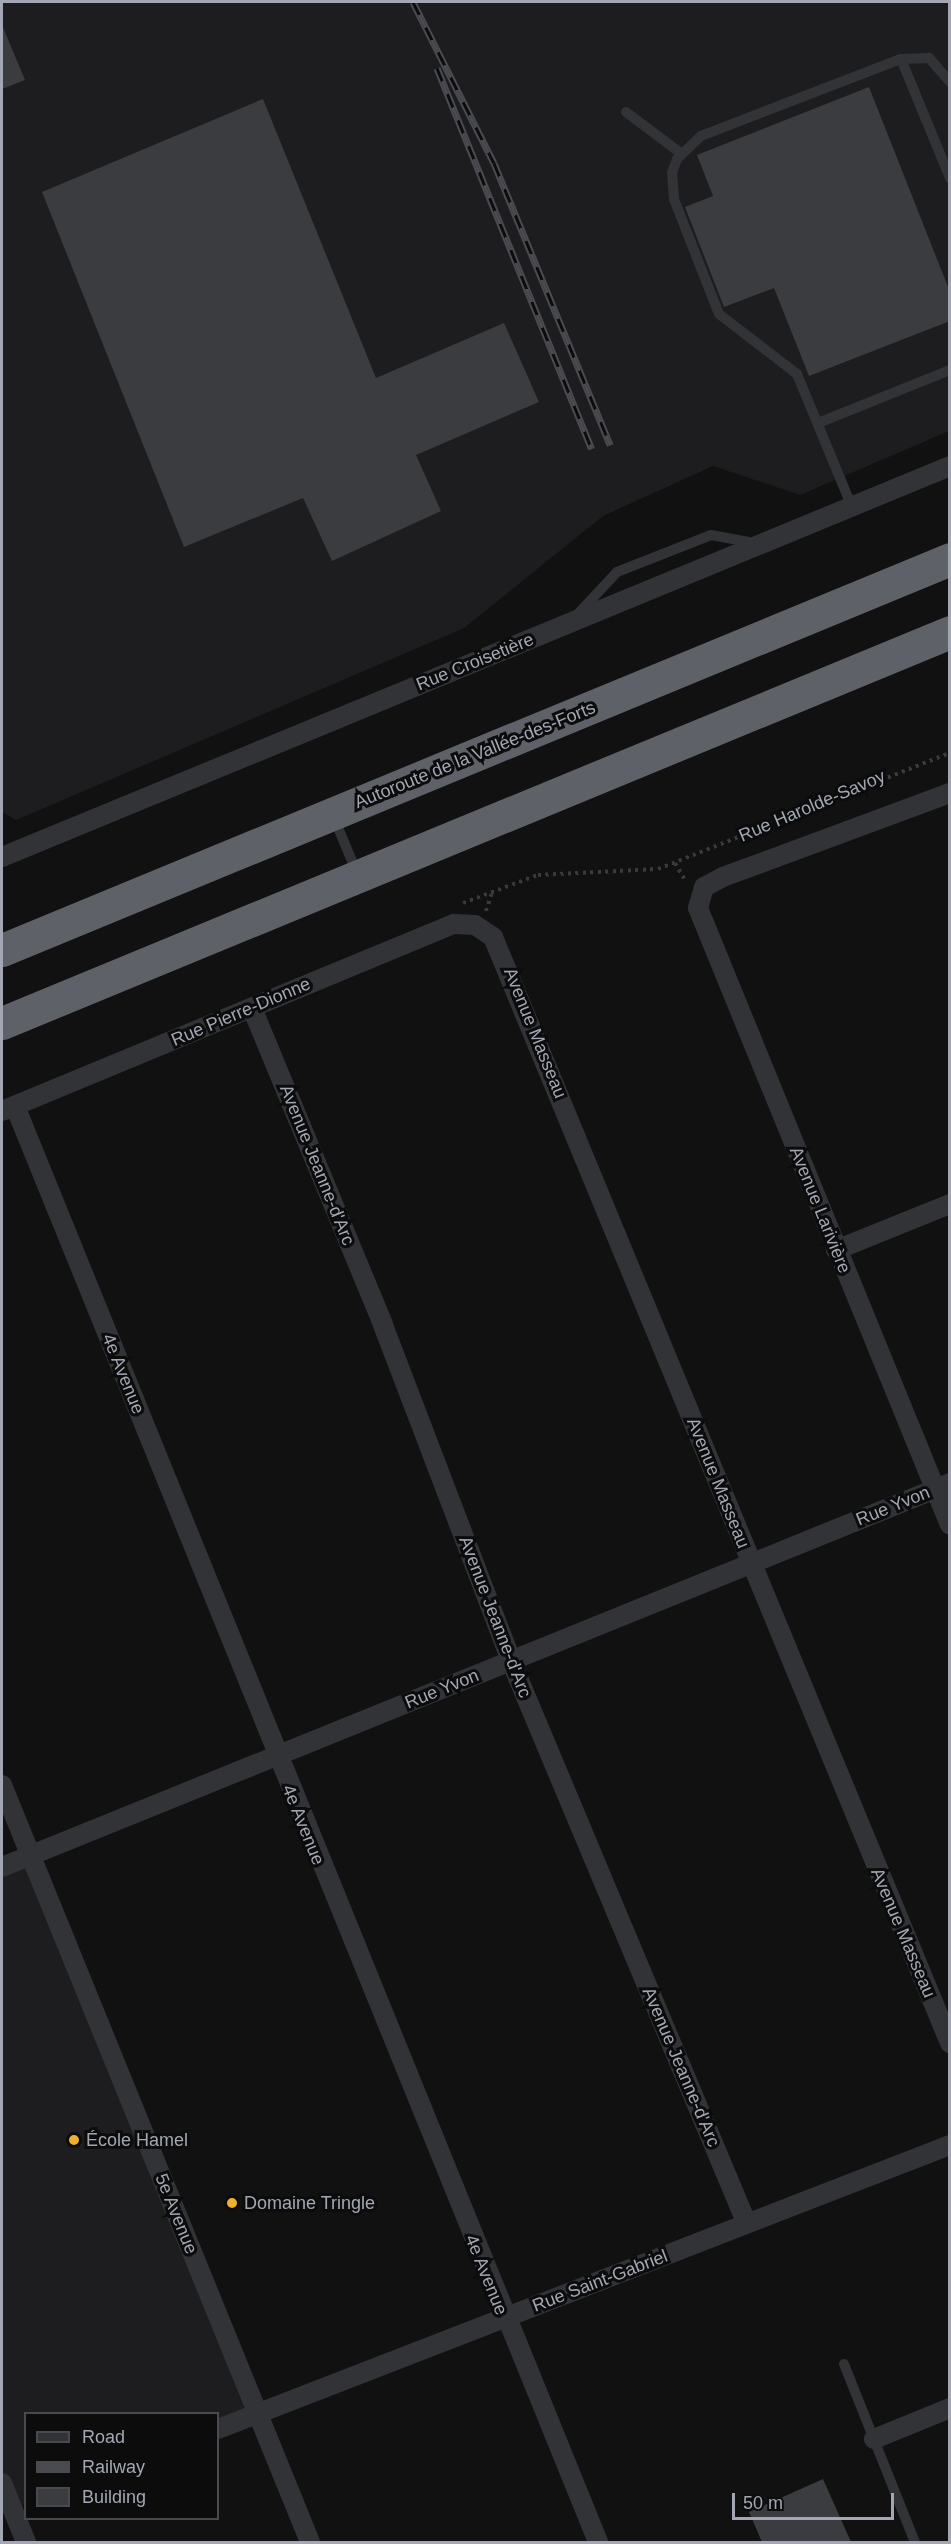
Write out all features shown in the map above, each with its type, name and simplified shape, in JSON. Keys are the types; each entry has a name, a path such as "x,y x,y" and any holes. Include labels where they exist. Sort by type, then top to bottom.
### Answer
{"highway":[{"name":"Autoroute de la Vallée-des-Forts","path":"2,950 950,560"},
{"path":"2,1023 950,632"}],"street":[{"name":"Rue Croisetière","path":"2,857 950,466"},
{"name":"Rue Harolde-Savoy","path":"699,894 723,876 950,793"},
{"name":"Avenue Larivière","path":"699,894 704,927 836,1250 942,1486 950,1525"},
{"name":"Rue Pierre-Dionne","path":"8,1108 454,924 484,918"},
{"name":"Avenue Masseau","path":"484,918 501,949 750,1564 950,2043"},
{"name":"Avenue Jeanne-d'Arc","path":"252,1008 383,1325 511,1661 747,2224"},
{"name":"4e Avenue","path":"8,1108 597,2542"},
{"path":"836,1250 950,1204"},
{"name":"Rue Yvon","path":"2,1868 942,1486"},
{"name":"5e Avenue","path":"2,1785 310,2542"},
{"name":"Rue Saint-Gabriel","path":"219,2429 950,2145"},
{"path":"874,2439 950,2408"},
{"path":"2,2483 26,2542"}],"lane":[{"path":"852,507 797,374 719,314 674,199 672,173 682,154 719,128 901,59 929,58 950,82"},
{"path":"901,59 950,178"},
{"path":"626,112 682,154"},
{"path":"818,423 950,370"},
{"path":"570,623 616,572 711,535 761,544"},
{"path":"333,814 358,876"},
{"path":"844,2364 915,2542"}],"path":[{"name":"Rue Harolde-Savoy","path":"484,918 492,891 538,875 644,872 675,863 950,753"},
{"path":"675,863 681,875"}],"shaded area":[{"path":"2,2 949,2 949,431 800,495 713,466 603,516 464,628 16,820 2,812"},
{"name":"École Hamel","path":"30,1856 257,2414 219,2429 219,2412 24,2412 24,2504 12,2509 2,2483 2,1868"}],"building":[{"path":"2,25 25,80 2,89"},
{"path":"869,87 950,292 950,321 809,376 774,288 724,307 685,207 713,196 697,155"},
{"path":"263,99 376,378 504,323 539,402 416,455 441,511 332,561 303,498 184,547 42,192"},
{"path":"823,2479 851,2542 762,2542 749,2512"}],"railway":[{"path":"413,2 494,163 610,445"},
{"path":"437,68 592,449"}],"place":[{"name":"École Hamel","path":"74,2140"},
{"name":"Domaine Tringle","path":"232,2203"}]}
